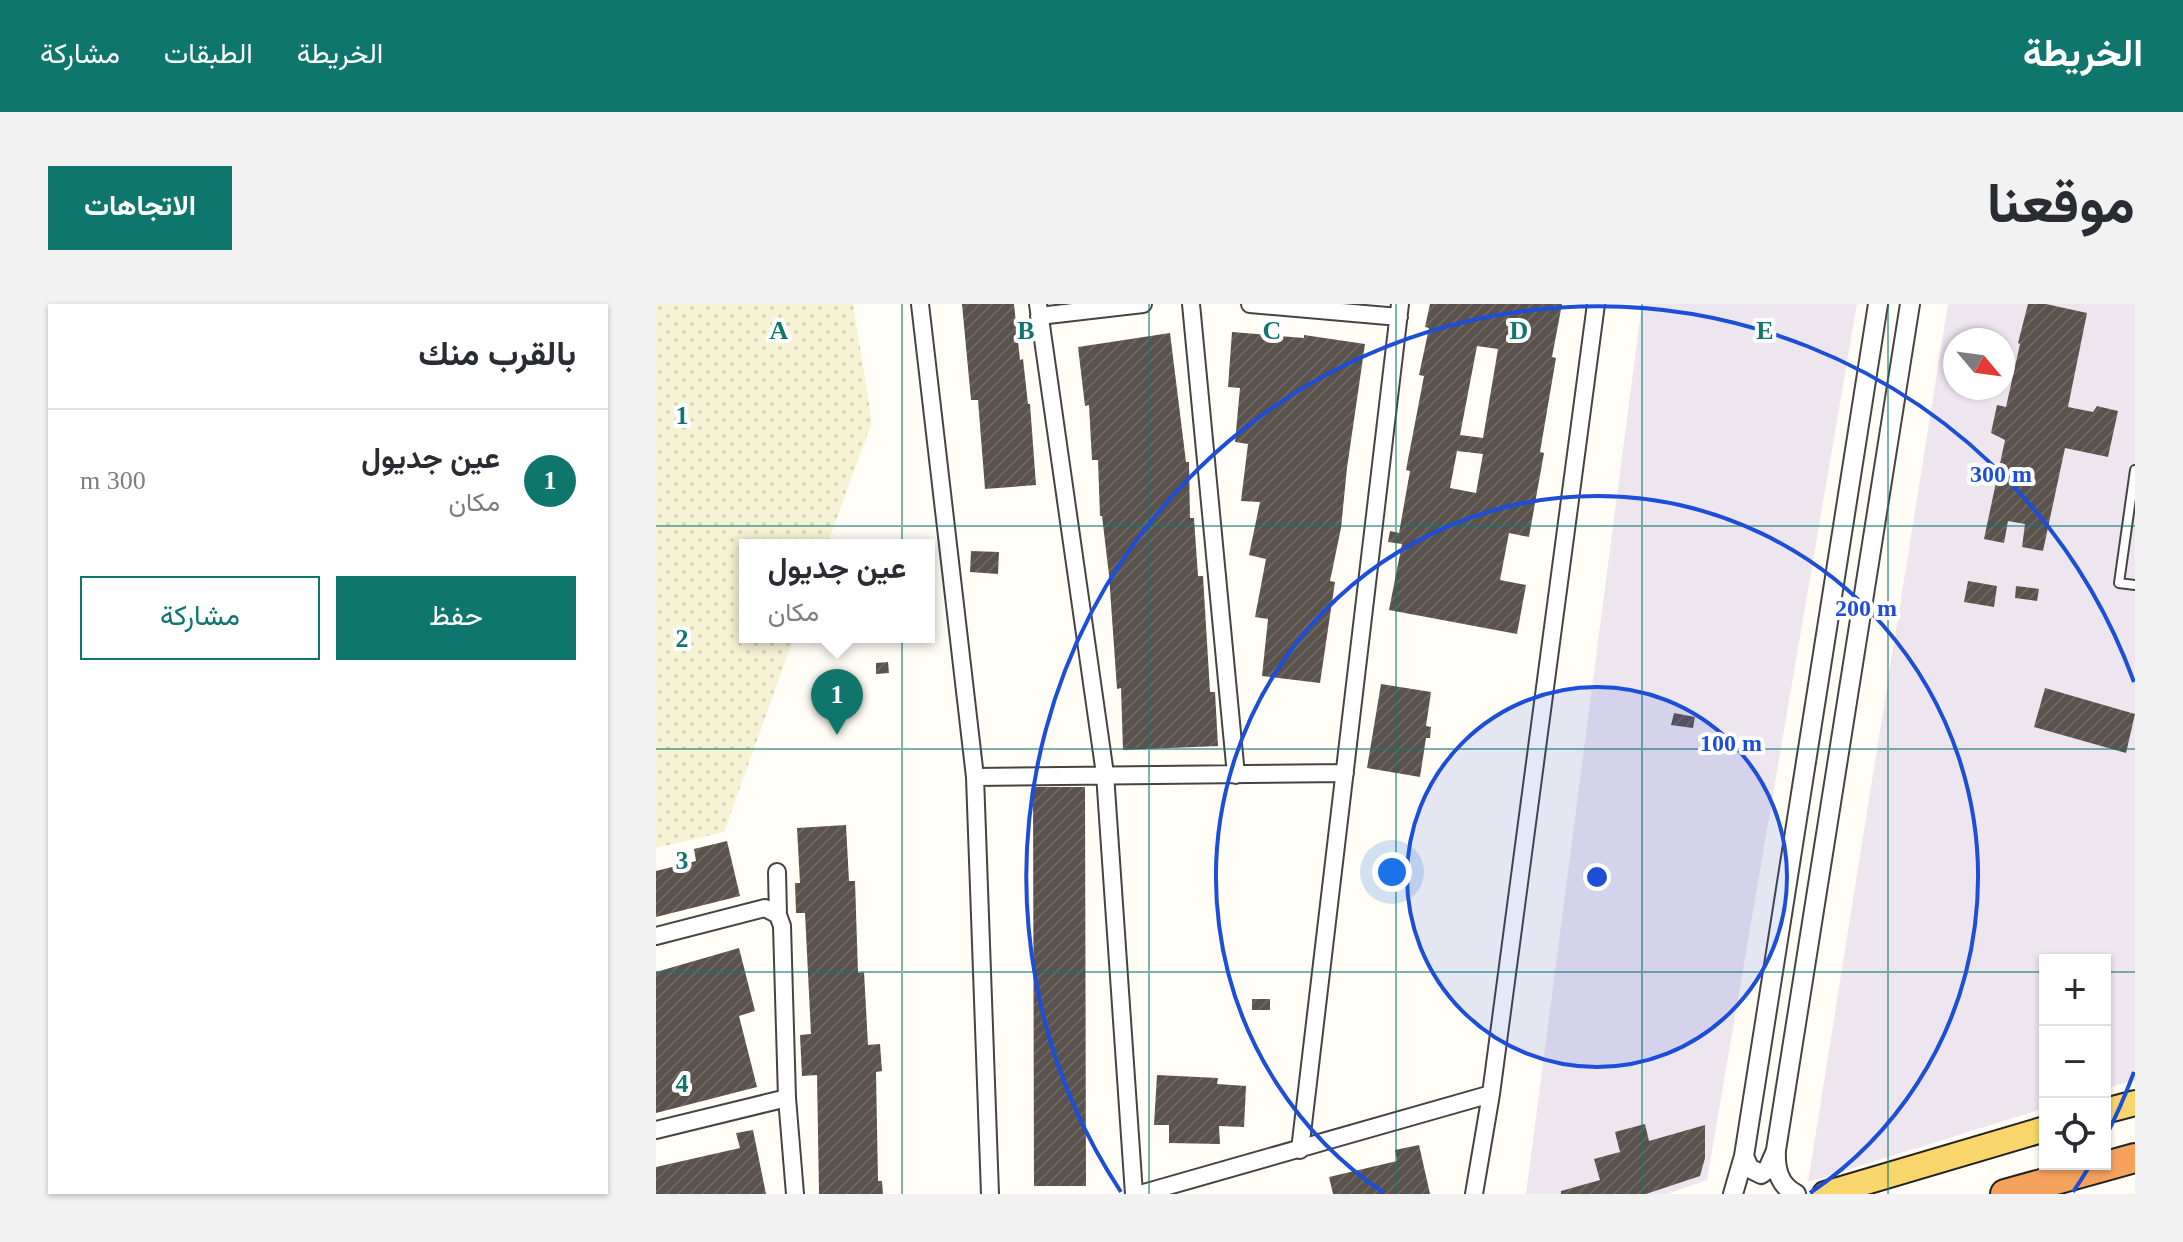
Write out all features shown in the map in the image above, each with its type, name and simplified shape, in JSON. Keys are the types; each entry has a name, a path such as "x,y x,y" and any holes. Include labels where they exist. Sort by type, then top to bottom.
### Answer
{"highway":[{"path":"2005,1194 2135,1158"}],"main road":[{"path":"2111,1109 2135,1103"},
{"path":"1825,1194 2039,1131"}],"street":[{"path":"920,304 975,777 990,1194"},
{"path":"1143,304 1038,310 1105,774 1137,1194 1491,1094"},
{"path":"1191,304 1236,775"},
{"path":"1250,304 1400,311 1300,1150"},
{"path":"1474,1194 1491,1094 1596,304"},
{"path":"1733,1194 1744,1156 1878,304"},
{"path":"1796,1194 1784,1185 1780,1177 1776,1150 1910,304"},
{"path":"975,777 1345,773"},
{"path":"777,872 778,915 782,926 787,1098 795,1194"},
{"path":"656,936 765,908 778,915"},
{"path":"656,1130 787,1098"},
{"path":"1744,1156 1753,1172 1761,1174 1771,1165 1776,1150"}],"lane":[{"path":"2135,470 2131,529 2119,583 2135,585"}],"shaded area":[{"path":"656,304 853,304 872,422 829,539 739,539 739,643 792,643 724,832 656,848"},
{"path":"1642,304 1857,304 1707,1180 1667,1194 1526,1194"},
{"path":"1948,304 2135,304 2135,1080 2111,1087 2111,954 2039,954 2039,1110 1808,1182 1943,335 1943,400 2015,400 2015,328 1944,328"}],"building":[{"path":"962,304 1014,304 1020,360 1023,359 1030,404 1036,485 985,489 978,400 971,400"},
{"path":"1430,304 1562,304 1540,452 1544,453 1529,537 1509,533 1500,580 1526,585 1517,634 1389,610 1402,544 1388,542 1390,531 1399,533 1410,471 1406,470 1424,376 1419,375 1429,328 1425,327","holes":["1477,346 1498,349 1483,438 1460,435","1457,451 1483,454 1476,493 1450,488"]},
{"path":"2028,304 2046,304 2087,313 2068,407 2093,412 2097,406 2118,411 2108,457 2065,448 2043,551 2022,547 2025,524 2008,521 2004,543 1984,539 2005,440 1991,433 1997,405 2006,407 2008,400 2015,400 2018,343"},
{"path":"1232,332 1304,338 1304,335 1365,344 1341,528 1330,581 1335,582 1320,683 1262,676 1268,619 1255,617 1266,559 1249,555 1260,502 1241,501 1248,444 1235,442 1240,388 1228,387"},
{"path":"1170,333 1186,462 1189,462 1190,518 1194,518 1198,576 1203,576 1210,692 1215,692 1218,746 1123,750 1121,688 1117,689 1109,575 1100,516 1098,460 1092,460 1089,405 1085,406 1078,347"},
{"path":"971,551 999,552 998,574 970,572"},
{"path":"1968,581 1997,586 1994,607 1964,602"},
{"path":"2016,586 2039,589 2037,601 2015,598"},
{"path":"888,662 889,673 876,674 876,663"},
{"path":"1381,684 1431,692 1426,726 1431,727 1430,738 1426,738 1420,777 1367,768"},
{"path":"2045,688 2135,714 2126,753 2034,727"},
{"path":"1674,713 1695,717 1693,728 1671,725"},
{"path":"1033,787 1085,787 1086,1186 1034,1186"},
{"path":"846,825 849,881 855,881 858,973 864,972 868,1045 880,1044 882,1071 876,1072 878,1181 882,1181 883,1194 819,1194 817,1075 802,1076 800,1035 811,1034 805,913 796,913 795,883 800,883 797,828"},
{"path":"727,841 740,896 656,917 656,871 696,861 694,849"},
{"path":"739,948 755,1011 739,1016 757,1087 656,1113 656,972"},
{"path":"1252,999 1270,999 1270,1010 1252,1010"},
{"path":"1157,1075 1218,1078 1217,1084 1246,1086 1244,1127 1219,1126 1220,1144 1169,1143 1169,1125 1154,1125"},
{"path":"1645,1124 1649,1141 1705,1125 1705,1158 1700,1176 1646,1194 1561,1194 1561,1191 1600,1180 1594,1159 1620,1152 1615,1132"},
{"path":"753,1130 766,1194 656,1194 656,1167 740,1148 736,1133"},
{"path":"1419,1145 1430,1194 1333,1194 1329,1177 1397,1161 1395,1150"}],"place":[{"name":"عين جديول","path":"837,735"}]}
